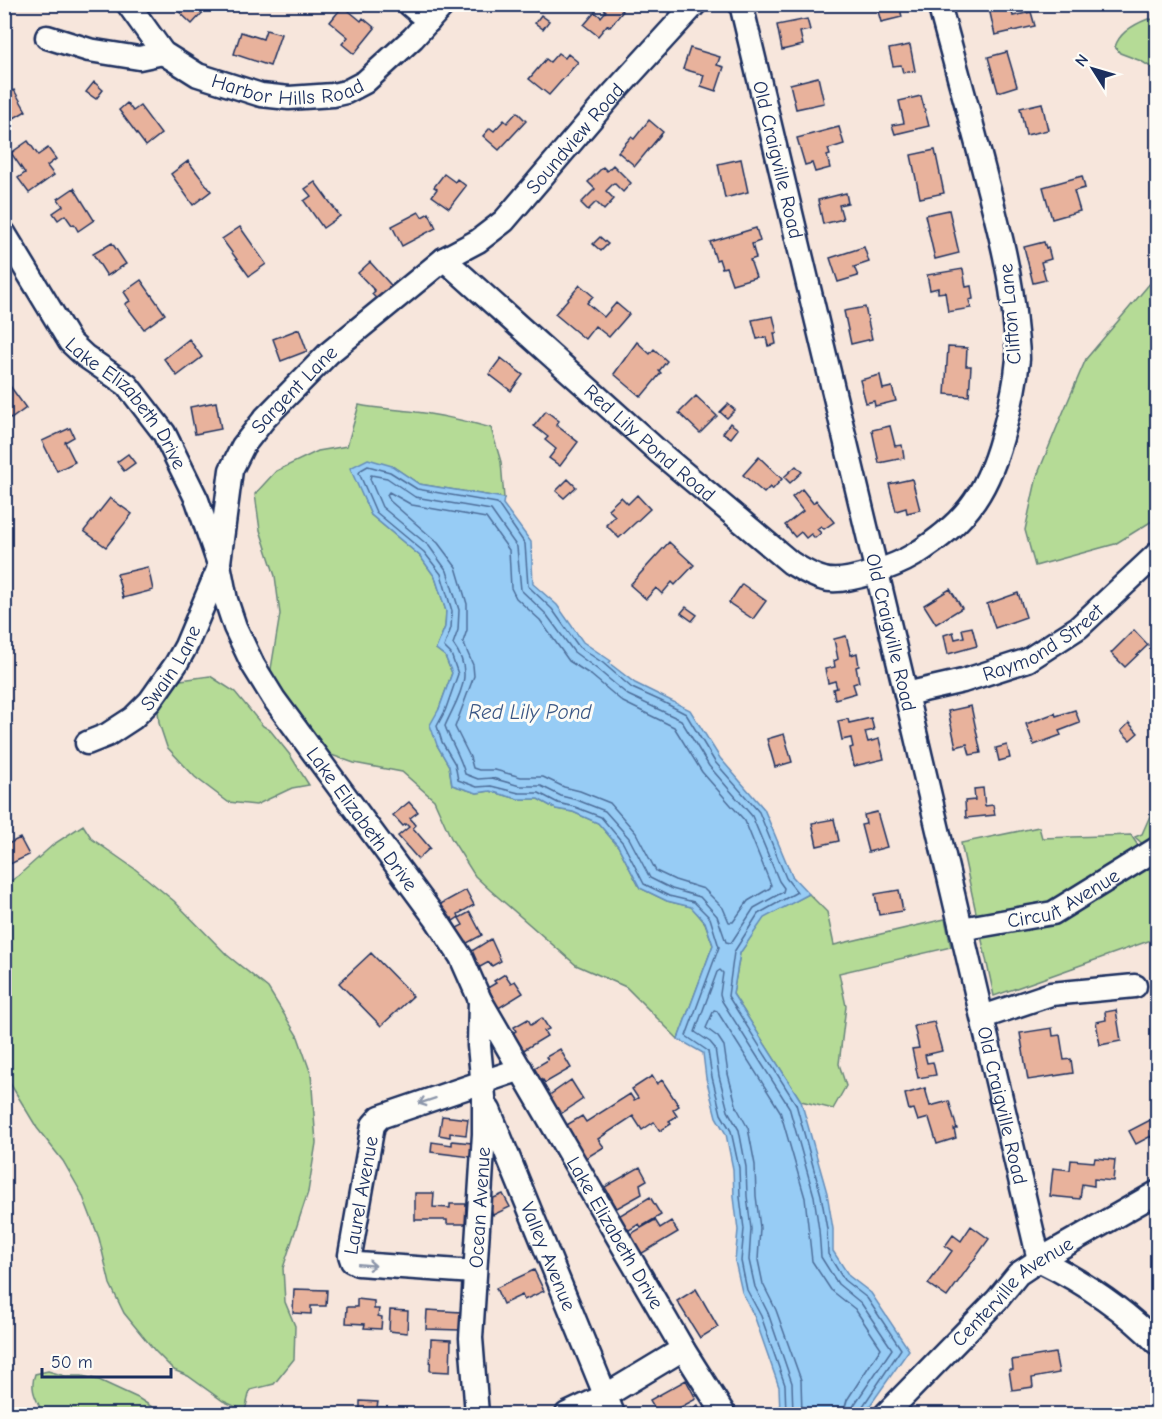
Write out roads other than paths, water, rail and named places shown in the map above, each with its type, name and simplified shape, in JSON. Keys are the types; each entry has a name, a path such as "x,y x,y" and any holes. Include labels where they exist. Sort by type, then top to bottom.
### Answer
{"street":[{"name":"Harbor Hills Road","path":"128,4 163,53 204,78 261,95 289,98 327,96 346,92 365,82 444,4"},
{"path":"409,4 429,21"},
{"name":"Soundview Road","path":"444,259 478,241 504,221 609,98 695,4"},
{"name":"Old Craigville Road","path":"741,4 1039,1260"},
{"name":"Clifton Lane","path":"877,571 910,558 937,541 978,500 998,457 1011,404 1018,358 1006,254 939,4"},
{"path":"47,37 89,50 140,58 163,53"},
{"name":"Lake Elizabeth Drive","path":"4,233 70,342 85,356 127,385 164,434 197,500 219,564 226,600 235,627 253,665 274,699 436,919 461,957 480,1000 683,1349 724,1414"},
{"name":"Sargent Lane","path":"219,564 231,470 252,434 285,396 329,353 444,259"},
{"name":"Red Lily Pond Road","path":"444,259 660,453 791,563 825,580 845,579 877,571"},
{"name":"Raymond Street","path":"906,694 963,681 1028,660 1079,627 1158,553"},
{"name":"Swain Lane","path":"87,743 107,735 133,718 165,682 186,646 219,564"},
{"name":"Circuit Avenue","path":"962,929 1053,914 1158,848"},
{"path":"983,1017 1051,994 1135,987"},
{"name":"Ocean Avenue","path":"477,1414 471,1338 483,1163 484,1090 479,1046 480,1000"},
{"path":"484,1090 521,1069"},
{"name":"Laurel Avenue","path":"474,1272 358,1264 352,1261 350,1255 373,1125 376,1120 380,1117 484,1090"},
{"name":"Valley Avenue","path":"484,1090 609,1405"},
{"name":"Centerville Avenue","path":"886,1414 997,1300 1018,1274 1158,1192"},
{"path":"1039,1260 1098,1293 1125,1312 1158,1344"},
{"path":"567,1414 609,1405 683,1349"}],"water":[{"name":"Red Lily Pond","path":"368,459 392,466 419,484 504,498 503,504 531,542 533,584 557,605 583,642 611,661 609,663 635,683 690,710 720,758 764,809 792,876 809,894 764,918 740,953 733,994 801,1101 827,1193 833,1229 833,1251 849,1276 871,1293 909,1350 864,1414 780,1413 779,1387 755,1318 742,1292 735,1261 738,1230 733,1169 726,1134 716,1117 706,1078 703,1053 678,1039 713,945 705,922 691,907 667,901 640,888 618,846 598,823 573,812 556,809 538,799 518,799 490,791 477,793 452,785 449,766 437,745 430,725 439,709 452,673 445,656 436,649 445,627 446,611 435,577 420,556 371,515 350,468"}]}
